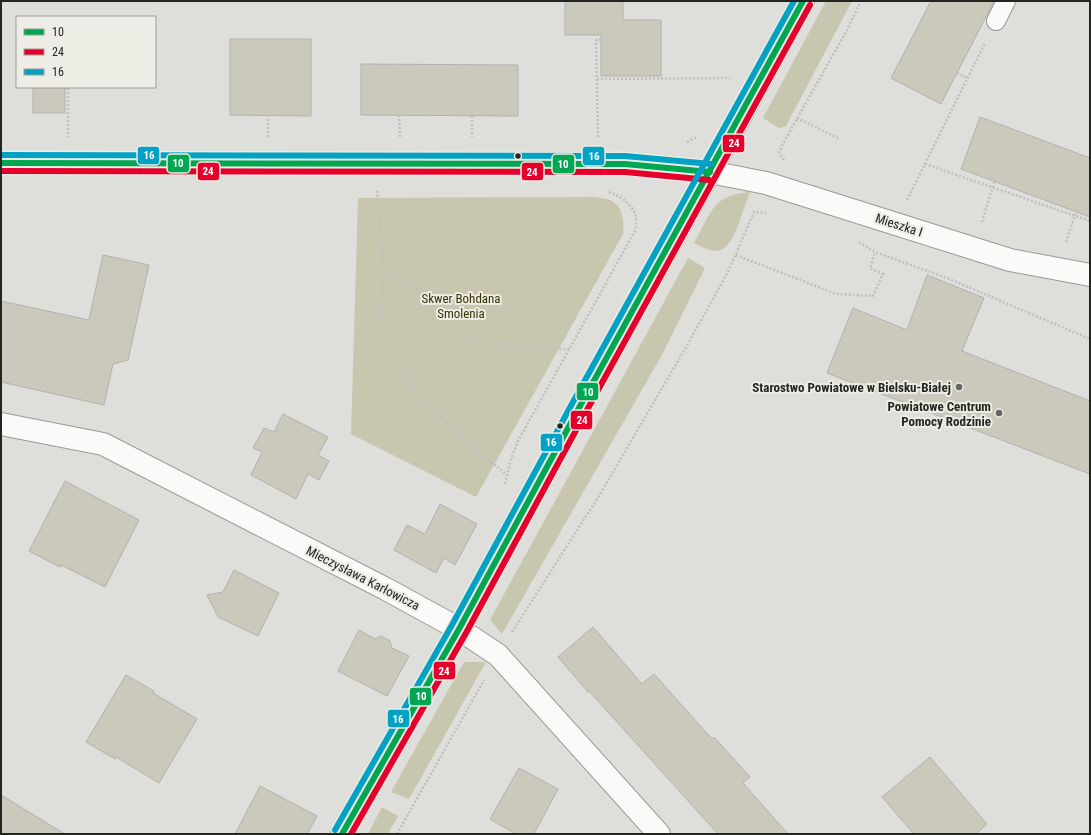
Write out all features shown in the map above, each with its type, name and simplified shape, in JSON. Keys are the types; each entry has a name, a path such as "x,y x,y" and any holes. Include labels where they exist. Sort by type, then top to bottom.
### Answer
{"street":[{"path":"342,834 459,629 576,413 710,172 802,1"},
{"name":"Mieszka I","path":"1,163 625,164 710,172 766,182 1010,260 1090,275"},
{"name":"Mieczysława Karłowicza","path":"1,424 103,444 386,589 459,629 498,655 659,834"}],"lane":[{"path":"996,21 1006,1"}],"path":[{"path":"785,162 779,152 847,30 861,1"},
{"path":"904,206 996,21"},
{"path":"598,143 596,40 602,40"},
{"path":"957,73 967,78"},
{"path":"597,79 735,78"},
{"path":"68,88 68,140"},
{"path":"267,141 268,115"},
{"path":"399,115 400,141"},
{"path":"472,116 472,142"},
{"path":"797,118 838,138"},
{"path":"680,142 688,142 702,134"},
{"path":"925,164 1090,221"},
{"path":"980,226 994,182"},
{"path":"370,189 377,189 384,272 382,315 396,360 423,400 463,438 507,475"},
{"path":"518,441 635,231 637,222 635,214 626,200 606,192"},
{"path":"397,834 498,655 599,496 685,349 728,272 754,212 770,213"},
{"path":"1066,245 1076,212"},
{"path":"856,241 876,252 947,278 1090,339"},
{"path":"736,255 836,294 873,296 884,274 870,268 876,252"},
{"path":"384,272 407,281 465,334 484,343 515,348 569,349"},
{"path":"945,282 947,278"}],"green space":[{"path":"826,1 852,1 786,126 779,128 763,118"},
{"path":"750,192 738,225 731,241 727,246 717,251 703,248 694,243 711,212 719,202 723,199 741,193"},
{"name":"Skwer Bohdana Smolenia","path":"596,197 612,201 619,208 623,221 623,234 476,497 351,434 358,198"},
{"path":"688,258 705,268 663,353 502,634 490,620"},
{"path":"464,662 486,662 409,799 391,792"},
{"path":"382,807 398,816 388,834 368,834"}],"building":[{"path":"565,1 623,1 623,20 661,20 661,76 601,76 601,35 565,35"},
{"path":"931,1 994,1 941,104 891,78"},
{"path":"230,39 311,39 311,116 230,115"},
{"path":"361,64 518,65 518,116 361,115"},
{"path":"33,88 65,88 65,113 33,113"},
{"path":"980,117 1090,158 1090,217 961,169"},
{"path":"103,255 149,265 128,360 113,364 104,405 1,382 1,301 89,320"},
{"name":"Starostwo Powiatowe w Bielsku-Białej","path":"927,275 984,298 962,351 1090,401 1090,474 827,373 853,308 907,330"},
{"path":"283,414 328,437 318,455 329,461 319,480 308,474 296,499 251,475 262,452 253,448 264,428 274,432"},
{"path":"65,481 139,520 105,587 29,551"},
{"path":"440,504 477,524 455,565 444,558 436,573 394,550 407,525 425,534"},
{"path":"234,570 279,593 258,636 218,617 207,595 223,592"},
{"path":"593,627 642,684 654,674 712,739 714,737 750,777 743,783 788,834 718,834 589,691 588,692 558,657"},
{"path":"359,630 375,639 381,636 390,641 392,648 409,656 387,696 338,671"},
{"path":"126,675 197,719 159,783 116,757 115,759 86,742"},
{"path":"930,757 987,824 976,834 914,834 882,797"},
{"path":"519,768 558,789 534,834 516,834 490,819"},
{"path":"260,786 317,816 307,834 235,834"},
{"path":"1,795 65,834 1,834"}],"transit line":[{"name":"16","path":"335,830 452,625 794,1"},
{"name":"10","path":"342,834 459,629 803,1"},
{"name":"24","path":"351,834 466,633 810,5"},
{"name":"16","path":"1,155 625,156 711,164"},
{"name":"10","path":"1,163 625,164 710,172"},
{"name":"24","path":"1,171 625,172 709,180"}],"place":[{"name":"Starostwo Powiatowe w Bielsku-Białej","path":"959,387"},
{"name":"Powiatowe Centrum Pomocy Rodzinie","path":"999,413"}]}
